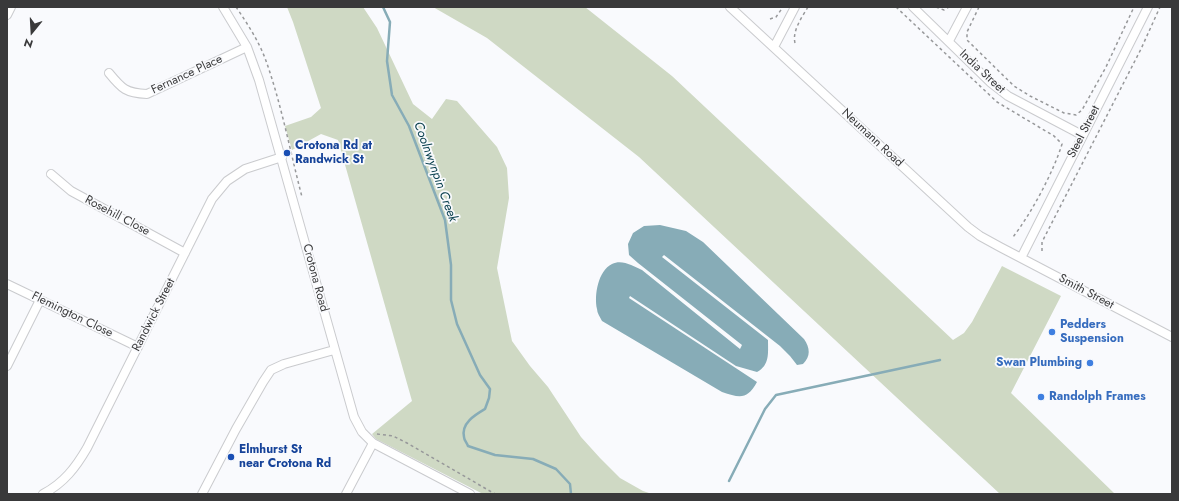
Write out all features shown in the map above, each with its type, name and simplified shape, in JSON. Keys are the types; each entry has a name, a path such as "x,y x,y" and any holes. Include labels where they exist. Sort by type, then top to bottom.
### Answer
{"street":[{"path":"7,15 11,7"},
{"name":"Crotona Road","path":"223,7 247,47 259,80 282,157 334,350 354,417 362,432 373,443 470,494"},
{"name":"Neumann Road","path":"730,7 968,227 980,236 1021,258"},
{"path":"774,47 795,7"},
{"name":"India Street","path":"913,7 990,82 1008,96 1082,135"},
{"path":"949,41 967,7"},
{"name":"Steel Street","path":"1021,258 1148,7"},
{"name":"Fernance Place","path":"109,73 120,86 133,93 147,94 247,47"},
{"name":"Randwick Street","path":"43,494 51,490 76,467 87,448 212,199 227,180 244,169 282,157"},
{"name":"Rosehill Close","path":"51,174 71,191 185,253"},
{"name":"Smith Street","path":"1021,258 1172,337"},
{"name":"Flemington Close","path":"7,284 138,347"},
{"path":"7,366 40,300"},
{"path":"202,494 236,429 271,370 284,364 334,350"},
{"path":"346,494 373,443"}],"path":[{"path":"236,7 256,40 264,57 283,119 302,197"},
{"path":"770,19 776,17 783,7"},
{"path":"795,43 794,38 798,26 808,7"},
{"path":"896,7 997,102 1054,136 1062,144 1058,156 1040,193 1022,226 1013,237"},
{"path":"936,7 944,10 949,7"},
{"path":"979,7 966,32 967,40 1014,86 1064,113 1076,115 1082,110 1106,67 1134,7"},
{"path":"1042,251 1042,242 1141,49 1160,7"},
{"path":"374,433 393,436 407,443 495,494"}],"green space":[{"path":"287,7 363,7 377,28 413,104 432,119 446,99 457,101 497,147 507,168 509,198 497,268 512,341 530,366 548,387 581,437 600,458 620,478 643,491 652,494 483,494 376,439 372,434 412,401 338,140 321,134 292,150 285,126 311,117 321,108"},
{"path":"433,7 585,7 672,76 953,340 964,333 972,322 1002,266 1061,296 1011,393 1115,494 1000,494 639,157 487,38"}],"water":[{"path":"660,225 686,231 703,242 804,339 808,346 809,352 806,361 803,364 797,365 780,346 664,255 662,257 768,340 767,358 764,366 757,372 736,366 630,296 629,298 757,382 750,392 742,396 734,396 722,392 602,321 596,303 598,284 607,267 620,262 642,270 740,349 742,345 629,255 628,244 633,233 644,226"}],"waterway":[{"name":"Coolnwynpin Creek","path":"383,7 390,22 387,61 392,95 409,126 445,220 451,265 451,300 457,324 480,375 490,389 489,398 485,409 477,414 467,424 464,432 464,439 468,446 495,455 533,459 556,469 570,484 571,494"},
{"path":"729,481 765,409 776,395 940,360"}],"place":[{"name":"Crotona Rd at Randwick St","path":"287,153"},
{"name":"Pedders Suspension","path":"1052,332"},
{"name":"Swan Plumbing","path":"1090,363"},
{"name":"Randolph Frames","path":"1041,397"},
{"name":"Elmhurst St near Crotona Rd","path":"231,457"}]}
